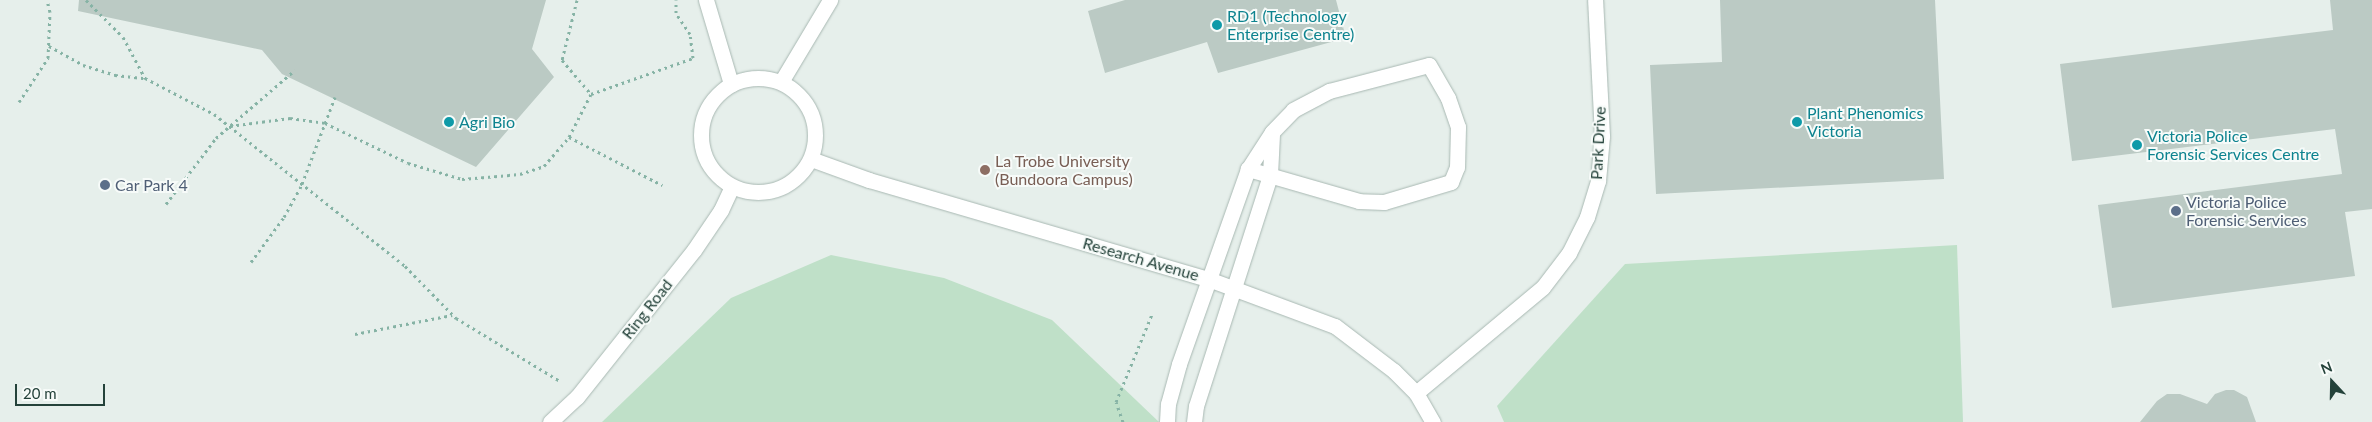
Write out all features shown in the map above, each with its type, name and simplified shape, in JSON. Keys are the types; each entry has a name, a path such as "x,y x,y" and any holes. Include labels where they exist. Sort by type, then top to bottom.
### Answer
{"street":[{"path":"706,0 731,84"},
{"path":"781,82 830,0"},
{"name":"Park Drive","path":"1416,393 1543,288 1569,253 1587,217 1598,181 1602,136 1595,0"},
{"path":"1167,422 1167,409 1179,364 1211,280 1248,169 1272,132 1294,110 1310,98 1429,65 1453,110 1460,140 1456,174 1451,182 1384,202 1370,204 1248,169"},
{"path":"765,77 781,82 797,91 812,114 816,141 811,159 800,174 785,186 768,192 750,192 732,186 717,175 707,161 701,144 701,126 706,109 717,95 731,84 748,78 765,77"},
{"path":"1194,422 1196,406 1270,175 1272,132"},
{"name":"Research Avenue","path":"811,159 869,180 1211,280 1335,326 1394,371 1416,393 1433,422"},
{"name":"Ring Road","path":"550,422 580,393 694,250 721,210 732,186"}],"path":[{"path":"19,102 48,58 50,12 47,0"},
{"path":"86,0 123,37 145,78"},
{"path":"576,0 562,60 591,94"},
{"path":"230,127 290,118 325,123 408,163 462,179 520,174 544,166 569,137 591,94 693,58 690,34 676,13 676,0"},
{"path":"49,46 83,65 115,75 145,78 214,114 405,266 452,315 580,393"},
{"path":"166,204 204,151 295,70"},
{"path":"251,262 284,217 302,184 335,97"},
{"path":"569,137 662,185"},
{"path":"1122,422 1116,402 1153,312"},
{"path":"355,334 452,315"}],"green space":[{"path":"1957,245 1963,422 1504,422 1497,406 1625,264"},
{"path":"831,255 944,278 1052,320 1159,422 602,422 731,298"}],"building":[{"name":"Agri Bio","path":"79,0 546,0 532,49 554,77 476,167 282,74 262,50 78,11"},
{"name":"RD1 (Technology Enterprise Centre)","path":"1125,0 1336,0 1346,38 1218,73 1207,42 1105,73 1088,11"},
{"name":"Plant Phenomics Victoria","path":"1720,0 1935,0 1944,179 1656,194 1650,65 1722,62"},
{"name":"Victoria Police Forensic Services Centre","path":"2330,0 2372,0 2372,209 2345,212 2355,276 2112,308 2098,205 2342,174 2335,129 2072,161 2060,64 2333,30"},
{"path":"2226,390 2234,390 2247,397 2256,422 2140,422 2157,401 2167,394 2180,394 2207,404 2215,394"}],"place":[{"name":"RD1 (Technology Enterprise Centre)","path":"1217,25"},
{"name":"Agri Bio","path":"449,122"},
{"name":"Plant Phenomics Victoria","path":"1797,122"},
{"name":"Victoria Police Forensic Services Centre","path":"2137,145"},
{"name":"La Trobe University (Bundoora Campus)","path":"985,170"},
{"name":"Car Park 4","path":"105,185"},
{"name":"Victoria Police Forensic Services","path":"2176,211"}]}
